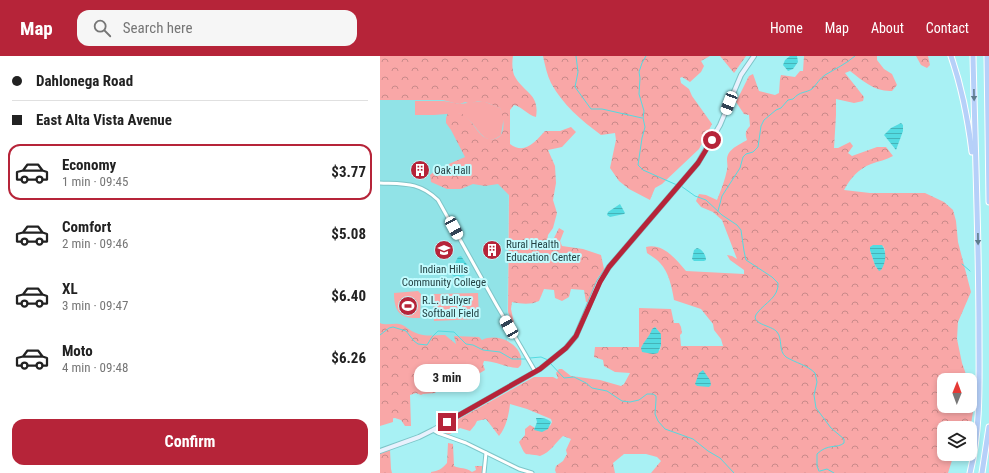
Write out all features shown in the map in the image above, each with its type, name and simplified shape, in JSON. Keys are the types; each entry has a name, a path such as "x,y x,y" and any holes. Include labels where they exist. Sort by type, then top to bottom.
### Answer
{"highway":[{"path":"951,56 963,95 968,120 977,217"},
{"path":"970,473 975,454 979,406 979,295 973,56"},
{"path":"987,56 989,202"},
{"path":"982,473 989,427"}],"main road":[{"path":"380,451 419,437 433,430 536,371 566,348 576,336 600,282 609,267 698,163 720,125 741,75 754,56"}],"street":[{"path":"380,183 412,184 425,190 438,200 498,309 536,371"},
{"path":"433,430 532,473"},
{"path":"484,473 486,452"}],"shaded area":[{"path":"790,56 797,56 798,62 793,69 788,71 783,65 785,60"},
{"name":"Indian Hills Community College","path":"380,100 510,100 507,349 380,347"},
{"path":"901,123 903,125 903,131 896,150 884,135 891,128"},
{"path":"620,204 625,213 624,214 610,217 607,215 608,212"},
{"path":"873,245 882,245 885,251 884,264 879,271 875,265 870,250 870,247"},
{"path":"697,248 703,252 706,260 694,261 692,259 694,250"},
{"path":"461,256 470,269 466,275 456,278 452,275 453,270 458,257"},
{"path":"655,327 661,334 661,345 658,353 653,354 642,352 642,345 652,329"},
{"path":"703,370 710,380 711,385 709,387 697,386 695,384 699,373"},
{"path":"536,418 546,419 551,422 548,429 542,432 534,430 537,422"}],"green space":[{"path":"380,56 513,56 512,66 514,75 533,98 537,109 536,117 514,105 510,110 510,144 515,147 525,148 533,143 545,131 560,131 571,127 576,132 562,147 548,150 555,166 556,183 553,200 557,213 553,228 548,235 547,243 554,245 553,240 559,228 564,231 560,241 562,246 583,249 601,255 604,269 597,279 589,302 586,302 584,290 571,289 569,297 562,301 555,298 554,290 544,289 539,301 526,304 512,302 511,309 514,323 512,322 508,312 509,195 498,184 485,186 473,184 461,189 447,189 431,182 430,175 437,169 465,157 446,123 448,113 458,113 464,115 481,135 485,138 495,139 502,134 503,130 503,120 500,108 482,101 471,104 465,102 460,104 443,100 380,100"},
{"path":"543,56 710,56 701,61 704,66 701,72 690,82 682,77 680,78 681,83 689,89 692,96 712,124 699,149 662,184 655,188 650,200 629,189 619,181 610,168 616,140 615,133 601,135 567,105 551,83"},
{"path":"720,56 746,56 734,73"},
{"path":"804,56 877,56 877,60 884,69 892,74 897,85 892,91 880,90 850,71 845,73 864,97 863,101 854,103 836,99 834,148 838,148 850,142 853,146 848,153 852,156 877,147 886,147 893,156 862,169 852,178 844,190 870,193 925,193 944,202 953,210 956,221 958,242 971,292 958,322 957,339 966,373 937,373 937,413 973,413 972,421 937,421 937,461 952,461 948,473 651,473 661,461 657,457 646,454 624,454 613,463 615,473 556,473 556,466 563,461 567,454 566,450 571,439 563,436 550,450 540,456 526,454 519,442 525,435 525,429 530,425 535,428 534,430 550,426 552,422 551,419 510,404 505,425 499,436 486,419 477,421 470,431 460,428 450,434 446,434 441,429 534,377 553,377 557,379 556,373 559,369 562,369 571,376 600,380 621,386 624,384 630,373 615,372 604,366 603,360 594,357 595,347 639,347 639,308 671,309 674,323 679,323 681,327 681,346 723,346 721,339 714,330 713,324 701,309 674,300 666,271 656,259 647,253 646,247 658,247 669,253 686,271 744,274 744,270 730,260 727,255 737,259 722,220 713,212 701,207 696,201 699,194 706,195 717,200 726,174 729,153 731,150 747,140 746,133 750,126 749,115 744,114 736,102 749,76 753,74 759,91 775,95 779,93 781,75 795,77 800,71 803,71","holes":["873,245 883,246 885,250 876,268 870,250","655,327 661,337 660,350 653,354 641,348"]},
{"path":"916,56 928,56 930,65 927,68 921,65"},
{"path":"415,101 444,101 460,104 483,101 500,108 504,116 501,135 491,139 486,138 467,118 458,113 415,115"},
{"name":"R.L. Hellyer Softball Field","path":"418,291 421,294 420,318 403,316 397,310 395,305 394,293"},
{"path":"478,293 479,319 434,321 433,294"},
{"path":"380,323 401,325 423,335 445,335 456,344 454,336 479,337 482,340 488,338 502,339 515,346 521,358 521,365 518,368 514,368 484,361 483,364 485,370 475,376 463,369 451,366 451,381 444,385 441,384 435,393 421,395 416,393 410,395 411,426 405,426 401,420 395,418 389,419 388,411 383,411 380,406 380,382 382,380 382,367 380,366"},
{"path":"380,347 393,347 393,422 380,426"},
{"path":"448,443 453,444 454,466 468,469 472,472 476,470 475,466 483,466 482,473 431,473 440,469 447,463"},
{"path":"390,450 392,473 380,473 380,453"}],"waterway":[{"path":"576,56 578,72 575,87 591,109 602,109 642,118"},
{"path":"646,56 639,72 639,94 644,111 643,118 645,127 638,165 643,170 677,185"},
{"path":"718,211 722,196 740,168 743,157 746,154 753,152 758,147 761,126 764,120 776,110 781,108 788,100 812,89 823,76 855,56"},
{"path":"681,186 695,196 706,200 722,215 737,225 741,230 746,260 772,277 778,283 778,288 774,296 758,312 755,316 756,319 758,322 777,332 780,338 782,352 786,357 805,366 815,373 817,382 814,395 816,408 831,428 844,439 844,443 841,445 825,448 817,454 817,466 819,471"},
{"path":"962,264 970,271"},
{"path":"380,335 389,328 393,327 406,331 418,344 427,345 438,331 454,332 466,344 473,345 483,350 500,352 512,359 541,357 548,360"},
{"path":"550,363 564,378 574,377 592,388 607,391 622,401 630,402 639,400 647,394 653,394 656,396 655,414 658,421 665,429 693,439 720,458 734,473"},
{"path":"820,471 827,469 834,473"}],"place":[{"name":"Oak Hall","path":"420,170"},
{"name":"Indian Hills Community College","path":"444,250"},
{"name":"Rural Health Education Center","path":"492,250"},
{"name":"R.L. Hellyer Softball Field","path":"408,306"}],"route":[{"path":"447,422 540,369 566,348 576,336 603,275 698,163 712,140"}]}
